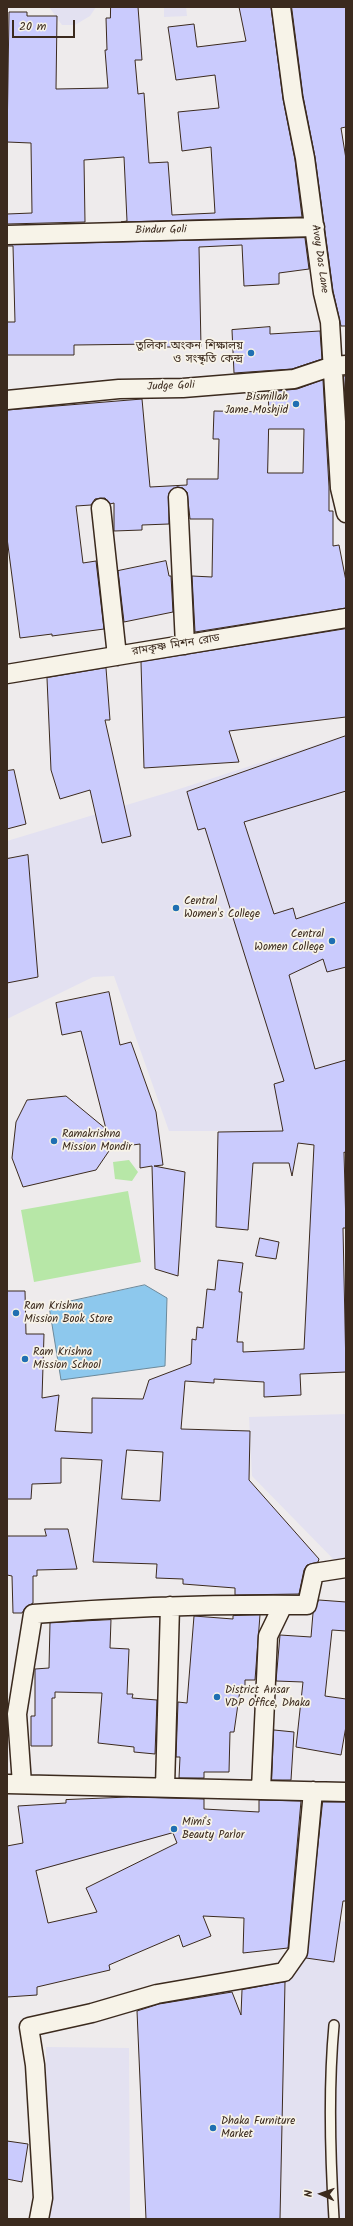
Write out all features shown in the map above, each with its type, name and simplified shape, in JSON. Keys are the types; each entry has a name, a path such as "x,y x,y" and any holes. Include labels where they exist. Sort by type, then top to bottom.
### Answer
{"street":[{"name":"Avoy Das Lane","path":"281,7 293,98 306,158 324,293 339,366 340,488 346,513"},
{"name":"Bindur Goli","path":"7,235 315,227"},
{"name":"Judge Goli","path":"7,400 119,389 183,388 294,379 339,366"},
{"path":"178,496 185,645"},
{"path":"101,508 117,656"},
{"name":"রামকৃষ্ণ মিশন রোড","path":"7,674 346,618"},
{"path":"346,1568 314,1573 307,1605 170,1606 33,1614 17,1714 15,1784 346,1792"},
{"path":"261,1789 268,1636 283,1605"},
{"path":"165,1787 170,1606"},
{"path":"39,2219 43,2198 35,2066 29,2027 92,2013 157,1994 284,1972 298,1952 313,1791"}],"lane":[{"path":"334,2025 329,2076 331,2177 334,2219"}],"shaded area":[{"path":"49,7 96,7 90,16 75,25 62,25"},
{"path":"164,7 186,7 187,16 164,17"},
{"name":"Central Women's College","path":"346,735 346,1113 290,1131 169,1131 114,976 93,977 7,1019 7,841 173,791"},
{"path":"346,1414 346,1567 341,1567 252,1476 249,1417"},
{"path":"340,1921 346,1922 346,2219 280,2219 285,1980 301,1958 334,1962"},
{"path":"46,2047 129,2048 130,2219 47,2219"}],"green space":[{"path":"129,1160 138,1172 132,1181 115,1179 113,1162"},
{"path":"128,1191 141,1262 34,1282 21,1210"}],"water":[{"path":"145,1285 167,1298 165,1366 61,1380 49,1306"}],"building":[{"path":"111,7 138,7 142,60 135,60 138,94 144,93 149,163 168,162 172,215 215,213 211,147 182,151 178,112 219,108 215,75 176,80 168,27 194,24 197,47 246,41 239,7 271,7 283,99 295,160 302,217 121,222 127,221 124,157 84,160 85,222 7,224 7,214 32,213 31,143 7,142 9,12 27,12 27,16 57,16 56,89 108,88 105,50 107,50 106,18 110,18"},
{"path":"292,7 346,7 346,127 341,128 346,159 346,326 341,326 333,291 315,157 303,96"},
{"path":"305,238 309,269 279,273 279,284 244,286 242,245 199,247 201,347 156,347 156,344 74,345 74,355 7,355 7,322 15,322 13,246 7,245"},
{"path":"270,327 270,334 320,331 322,359 292,369 234,373 232,330"},
{"path":"344,376 346,376 346,413"},
{"path":"323,380 329,511 333,511 333,546 339,545 346,581 346,608 195,632 192,576 212,577 213,519 190,519 187,492 183,488 177,487 169,493 169,524 142,525 142,530 114,531 114,503 110,504 105,498 95,499 91,505 76,506 83,563 96,561 104,629 52,636 52,634 20,638 7,538 7,410 142,399 150,487 187,485 187,479 218,479 219,439 213,439 214,411 269,412 268,392 297,389","holes":["269,429 304,429 303,473 268,473"]},
{"path":"166,561 169,576 171,576 173,612 124,622 118,571"},
{"path":"346,629 346,717 229,731 239,762 144,768 141,662"},
{"path":"106,668 110,720 105,720 131,836 102,843 90,790 60,799 51,770 47,678"},
{"path":"346,736 346,791 244,822 274,914 293,908 296,919 346,902 346,967 327,972 323,959 289,975 315,1069 346,1060 346,1153 344,1152 346,1228 343,1228 346,1372 300,1374 301,1395 264,1397 264,1382 214,1379 214,1383 185,1381 181,1429 250,1431 249,1480 319,1559 318,1562 307,1565 304,1570 299,1594 235,1595 235,1588 183,1584 183,1579 156,1578 157,1564 93,1562 102,1460 61,1458 61,1483 32,1484 31,1499 7,1499 7,1291 25,1291 26,1334 44,1334 42,1398 59,1395 55,1431 92,1433 92,1398 143,1399 149,1380 191,1364 192,1339 196,1340 197,1327 203,1328 207,1289 215,1290 218,1260 243,1263 239,1292 242,1292 237,1342 243,1342 243,1352 304,1349 314,1145 298,1143 292,1176 289,1163 253,1163 248,1230 216,1227 218,1132 283,1131 274,1084 284,1081 205,828 198,830 187,792","holes":["127,1450 163,1452 160,1501 122,1499"]},
{"path":"14,770 26,824 7,829 7,771"},
{"path":"28,855 38,977 7,983 7,859"},
{"path":"109,992 120,1045 131,1042 156,1112 163,1165 154,1166 185,1172 178,1276 155,1269 152,1166 140,1168 140,1144 111,1148 96,1170 23,1187 12,1158 16,1122 27,1100 66,1096 106,1129 81,1031 62,1035 56,1003"},
{"path":"260,1238 279,1242 276,1259 256,1256"},
{"path":"45,1529 68,1529 77,1569 37,1570 37,1576 33,1576 33,1603 25,1608 22,1613 13,1613 12,1576 7,1575 7,1536 46,1536"},
{"path":"319,1600 346,1602 346,1631 332,1630 325,1696 346,1699 346,1726 341,1755 296,1747 303,1682 276,1681 280,1635 311,1637 313,1613"},
{"path":"260,1615 255,1680 245,1680 245,1690 240,1690 234,1732 230,1732 229,1772 204,1772 204,1778 179,1778 180,1757 176,1757 178,1702 187,1703 194,1616 233,1619 233,1616"},
{"path":"111,1620 110,1648 129,1649 127,1694 133,1694 132,1698 157,1700 155,1754 134,1752 134,1747 98,1743 102,1693 55,1692 55,1698 52,1698 52,1746 31,1746 31,1716 35,1716 35,1669 49,1668 50,1623"},
{"path":"274,1730 294,1732 291,1780 272,1780"},
{"path":"129,1797 204,1799 204,1809 259,1812 259,1800 301,1801 288,1948 243,1953 244,1918 203,1916 211,1936 183,1947 179,1935 109,1965 110,1970 37,1987 37,1995 7,1997 7,1846 23,1843 18,1806 66,1803 66,1800","holes":["173,1833 177,1843 86,1888 97,1912 48,1923 36,1871"]},
{"path":"323,1802 346,1802 346,1901 343,1901 334,1962 306,1958"},
{"name":"Dhaka Furniture Market","path":"285,1982 280,2219 146,2219 137,2011 159,2004 232,1992 241,2015 242,1990"},
{"path":"7,2141 28,2144 22,2182 7,2179"}],"place":[{"name":"তুলিকা অংকন শিক্ষালয় ও সংস্কৃতি কেন্দ্র","path":"251,353"},
{"name":"Bismillah Jame Moshjid","path":"296,404"},
{"name":"Central Women's College","path":"176,908"},
{"name":"Central Women College","path":"332,941"},
{"name":"Ramakrishna Mission Mondir","path":"54,1141"},
{"name":"Ram Krishna Mission Book Store","path":"16,1313"},
{"name":"Ram Krishna Mission School","path":"25,1359"},
{"name":"District Ansar VDP Office, Dhaka","path":"217,1697"},
{"name":"Mimi's Beauty Parlor","path":"174,1829"},
{"name":"Dhaka Furniture Market","path":"213,2128"}]}
